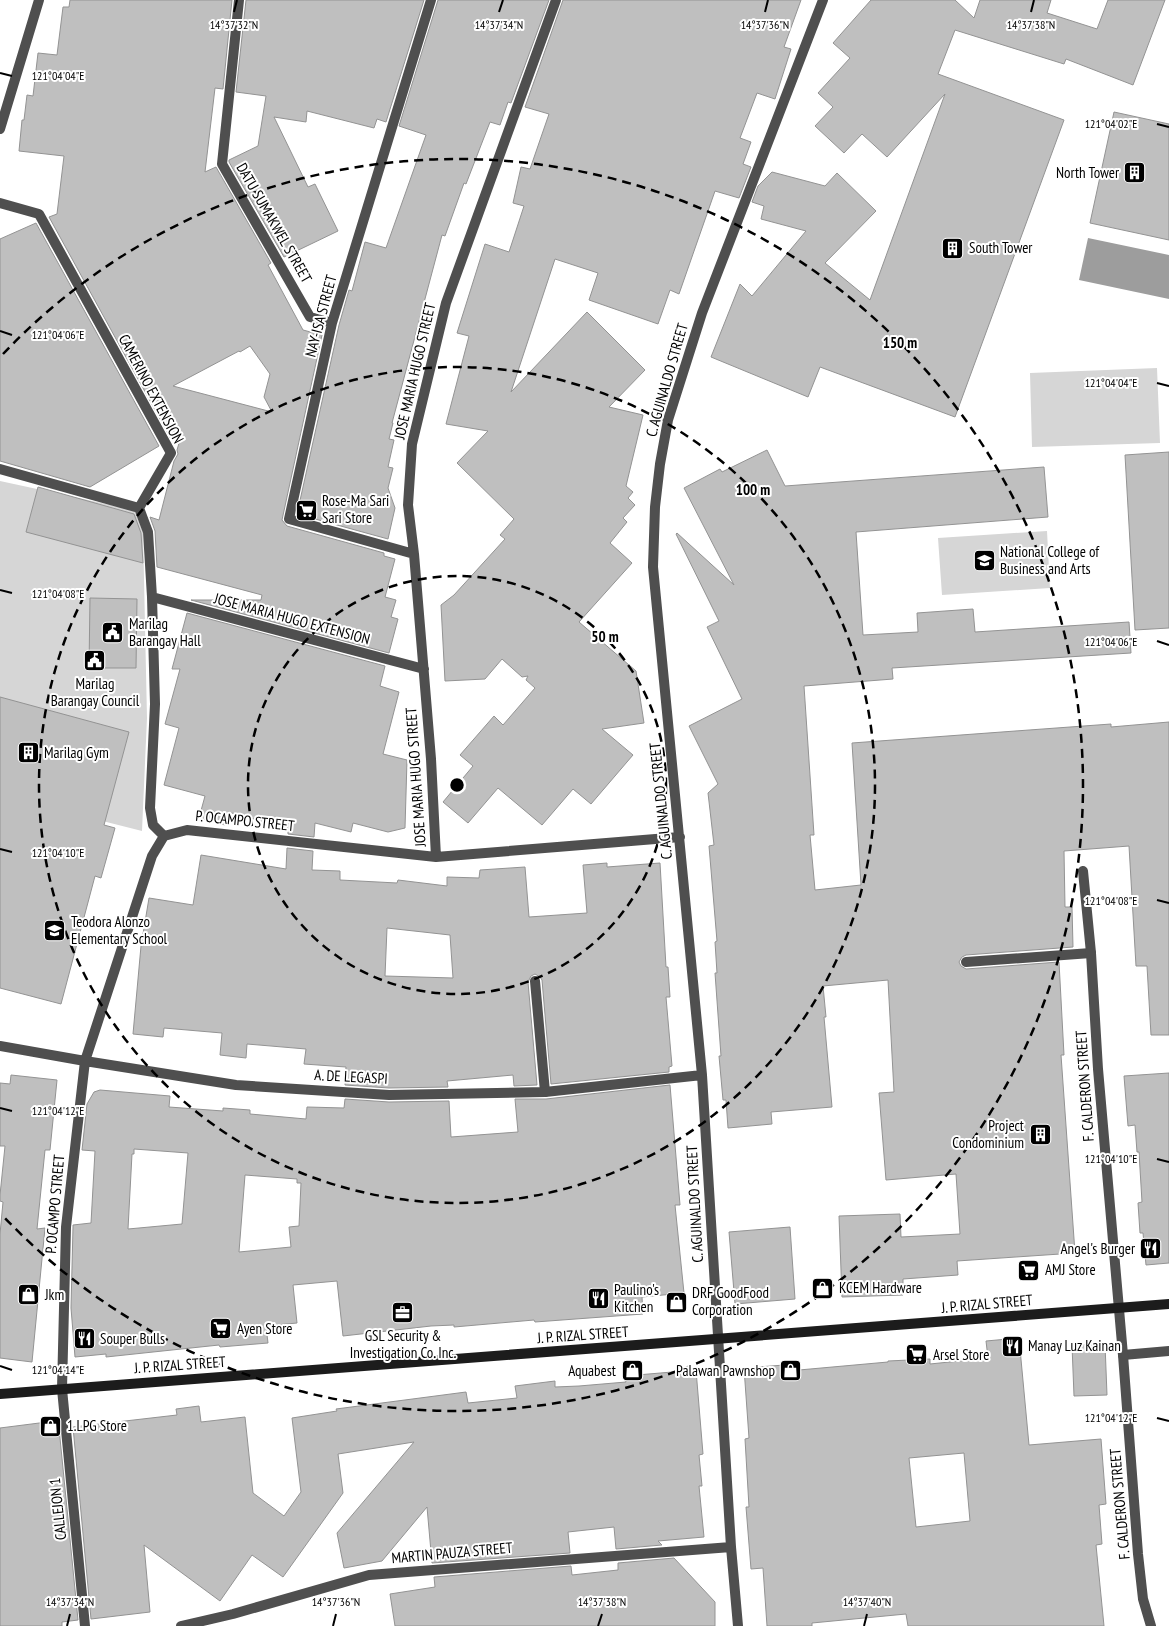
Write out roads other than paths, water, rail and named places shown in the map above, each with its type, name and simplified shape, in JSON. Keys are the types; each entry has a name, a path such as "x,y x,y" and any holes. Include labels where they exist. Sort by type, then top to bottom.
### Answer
{"street":[{"path":"0,129 39,0"},
{"name":"DATU SUMAKWEL STREET","path":"239,0 222,164 310,317 332,323"},
{"name":"NAY-ISA STREET","path":"414,554 288,518 332,323 431,0"},
{"name":"JOSE MARIA HUGO STREET","path":"436,857 424,669 408,505 412,444 446,303 556,0"},
{"name":"C. AGUINALDO STREET","path":"738,1626 731,1547 702,1075 653,567 656,507 660,464 668,420 702,313 823,0"},
{"name":"CAMERINO EXTENSION","path":"0,203 38,214 171,452 139,508"},
{"path":"0,469 139,508 148,532 152,597 154,704 150,808 153,824 164,836"},
{"name":"JOSE MARIA HUGO EXTENSION","path":"152,597 424,669"},
{"name":"P. OCAMPO STREET","path":"62,1389 66,1227 85,1062 152,856 164,836 188,830 436,857 680,837"},
{"name":"F. CALDERON STREET","path":"1083,871 1138,1554 1144,1600 1151,1626"},
{"path":"966,962 1091,953"},
{"path":"535,981 545,1092"},
{"name":"A. DE LEGASPI","path":"0,1046 85,1062 236,1085 388,1095 545,1092 702,1075"},
{"name":"J. P. RIZAL STREET","path":"0,1394 1169,1304"},
{"path":"1123,1355 1169,1351"},
{"name":"CALLEJON 1","path":"62,1389 85,1626"},
{"name":"MARTIN PAUZA STREET","path":"181,1626 233,1614 369,1574 731,1547"}],"place":[{"name":"North Tower","path":"1135,173"},
{"name":"South Tower","path":"953,248"},
{"name":"Rose-Ma Sari Sari Store","path":"306,510"},
{"name":"National College of Business and Arts","path":"984,561"},
{"name":"Marilag Barangay Hall","path":"113,633"},
{"name":"Marilag Barangay Council","path":"95,661"},
{"name":"Marilag Gym","path":"28,753"},
{"name":"Teodora Alonzo Elementary School","path":"55,931"},
{"name":"Project Condominium","path":"1040,1135"},
{"name":"Angel's Burger","path":"1151,1249"},
{"name":"AMJ Store","path":"1029,1270"},
{"name":"KCEM Hardware","path":"823,1288"},
{"name":"Jkm","path":"29,1295"},
{"name":"Paulino's Kitchen","path":"598,1299"},
{"name":"DRF GoodFood Corporation","path":"676,1302"},
{"name":"GSL Security & Investigation Co. Inc.","path":"403,1313"},
{"name":"Ayen Store","path":"221,1329"},
{"name":"Souper Bulls","path":"84,1339"},
{"name":"Manay Luz Kainan","path":"1012,1346"},
{"name":"Arsel Store","path":"917,1355"},
{"name":"Aquabest","path":"632,1371"},
{"name":"Palawan Pawnshop","path":"791,1371"},
{"name":"1.LPG Store","path":"51,1426"}]}
